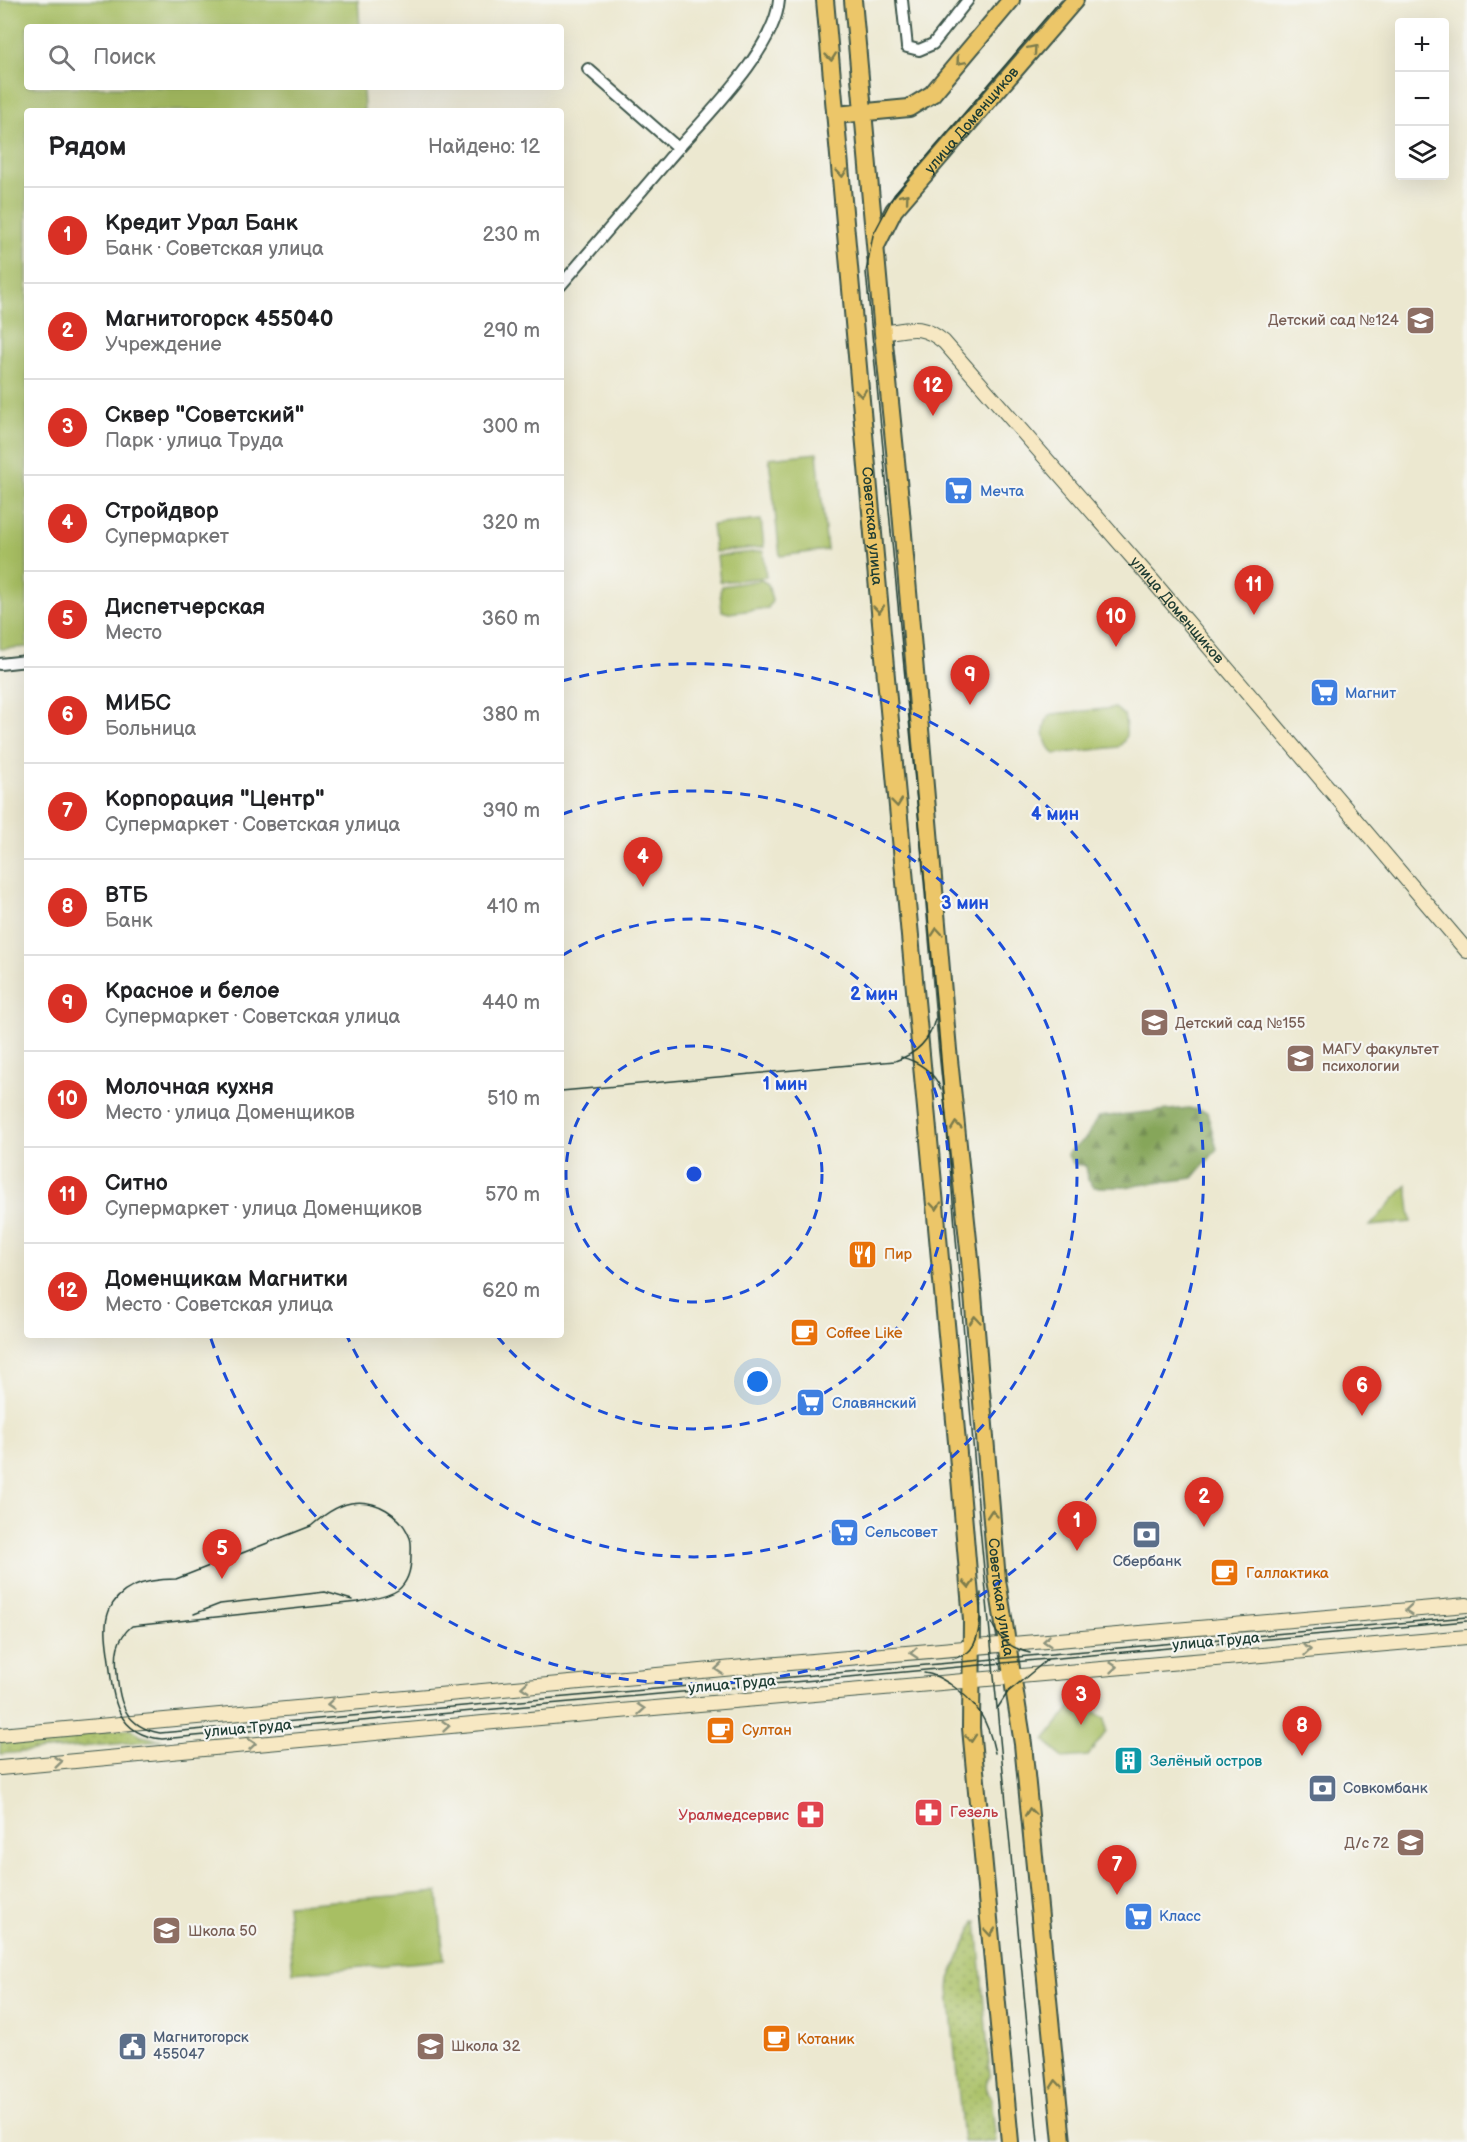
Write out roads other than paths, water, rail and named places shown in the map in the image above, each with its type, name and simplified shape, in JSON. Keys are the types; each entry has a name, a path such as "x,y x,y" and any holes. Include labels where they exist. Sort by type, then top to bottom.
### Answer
{"main road":[{"name":"Советская улица","path":"825,0 957,1442 970,1601 973,1760 1010,2142"},
{"name":"Советская улица","path":"853,0 948,1050 970,1259 997,1580 1029,1792 1062,2142"},
{"path":"836,115 909,108 927,98 1011,0"},
{"name":"улица Доменщиков","path":"875,247 894,210 1075,0"},
{"name":"улица Доменщиков","path":"856,335 923,329 933,333 944,342 1152,580 1467,951"},
{"path":"921,1053 948,1050"},
{"name":"улица Труда","path":"0,1735 778,1664 1467,1605"},
{"name":"улица Труда","path":"0,1768 483,1722 1467,1636"}],"street":[{"path":"564,281 738,79 766,39 778,9 779,0"},
{"path":"902,0 907,47 919,50 933,44 969,0"},
{"path":"588,69 678,148"},
{"path":"0,664 24,661"}],"tram line":[{"path":"1038,2142 980,1527 937,1010 866,272 873,235 894,195 1061,0"},
{"path":"564,1091 895,1061 921,1046 930,1034 935,1019"},
{"path":"901,1057 925,1068 941,1089"},
{"path":"1467,1617 160,1733 148,1730 132,1720 120,1695 116,1659 120,1642 132,1626 358,1602 389,1595 398,1590 408,1575 411,1562 410,1538 406,1529 394,1515 378,1506 360,1502 340,1506 311,1526 176,1579 147,1582 128,1589 114,1602 109,1611 106,1629 112,1689 120,1713 126,1723 135,1730 147,1736 162,1739 1467,1621"},
{"path":"194,1614 220,1604 325,1592 352,1600"},
{"path":"953,1659 967,1653 972,1648 978,1634 981,1593"},
{"path":"992,1623 1007,1643 1030,1653"},
{"path":"997,1709 1008,1692 1048,1659"},
{"path":"924,1673 950,1684 974,1705 985,1721 995,1753"}],"place":[{"name":"Детский сад №124","path":"1420,320"},
{"name":"Доменщикам Магнитки","path":"933,416"},
{"name":"Мечта","path":"959,491"},
{"name":"Ситно","path":"1254,615"},
{"name":"Молочная кухня","path":"1116,647"},
{"name":"Магнит","path":"1324,693"},
{"name":"Красное и белое","path":"970,705"},
{"name":"Стройдвор","path":"643,887"},
{"name":"Детский сад №155","path":"1154,1023"},
{"name":"МАГУ факультет психологии","path":"1301,1058"},
{"name":"Пир","path":"863,1254"},
{"name":"Coffee Like","path":"805,1333"},
{"name":"Славянский","path":"811,1403"},
{"name":"МИБС","path":"1362,1416"},
{"name":"Магнитогорск 455040","path":"1204,1527"},
{"name":"Сельсовет","path":"844,1532"},
{"name":"Сбербанк","path":"1147,1534"},
{"name":"Кредит Урал Банк","path":"1077,1551"},
{"name":"Галлактика","path":"1225,1573"},
{"name":"Диспетчерская","path":"222,1579"},
{"name":"Сквер \"Советский\"","path":"1081,1725"},
{"name":"Султан","path":"721,1730"},
{"name":"ВТБ","path":"1302,1756"},
{"name":"Зелёный остров","path":"1129,1761"},
{"name":"Совкомбанк","path":"1322,1788"},
{"name":"Гезель","path":"929,1812"},
{"name":"Уралмедсервис","path":"810,1815"},
{"name":"Д/с 72","path":"1410,1843"},
{"name":"Корпорация \"Центр\"","path":"1117,1895"},
{"name":"Класс","path":"1138,1916"},
{"name":"Школа 50","path":"167,1931"},
{"name":"Котаник","path":"776,2039"},
{"name":"Магнитогорск 455047","path":"132,2046"},
{"name":"Школа 32","path":"430,2046"}]}
